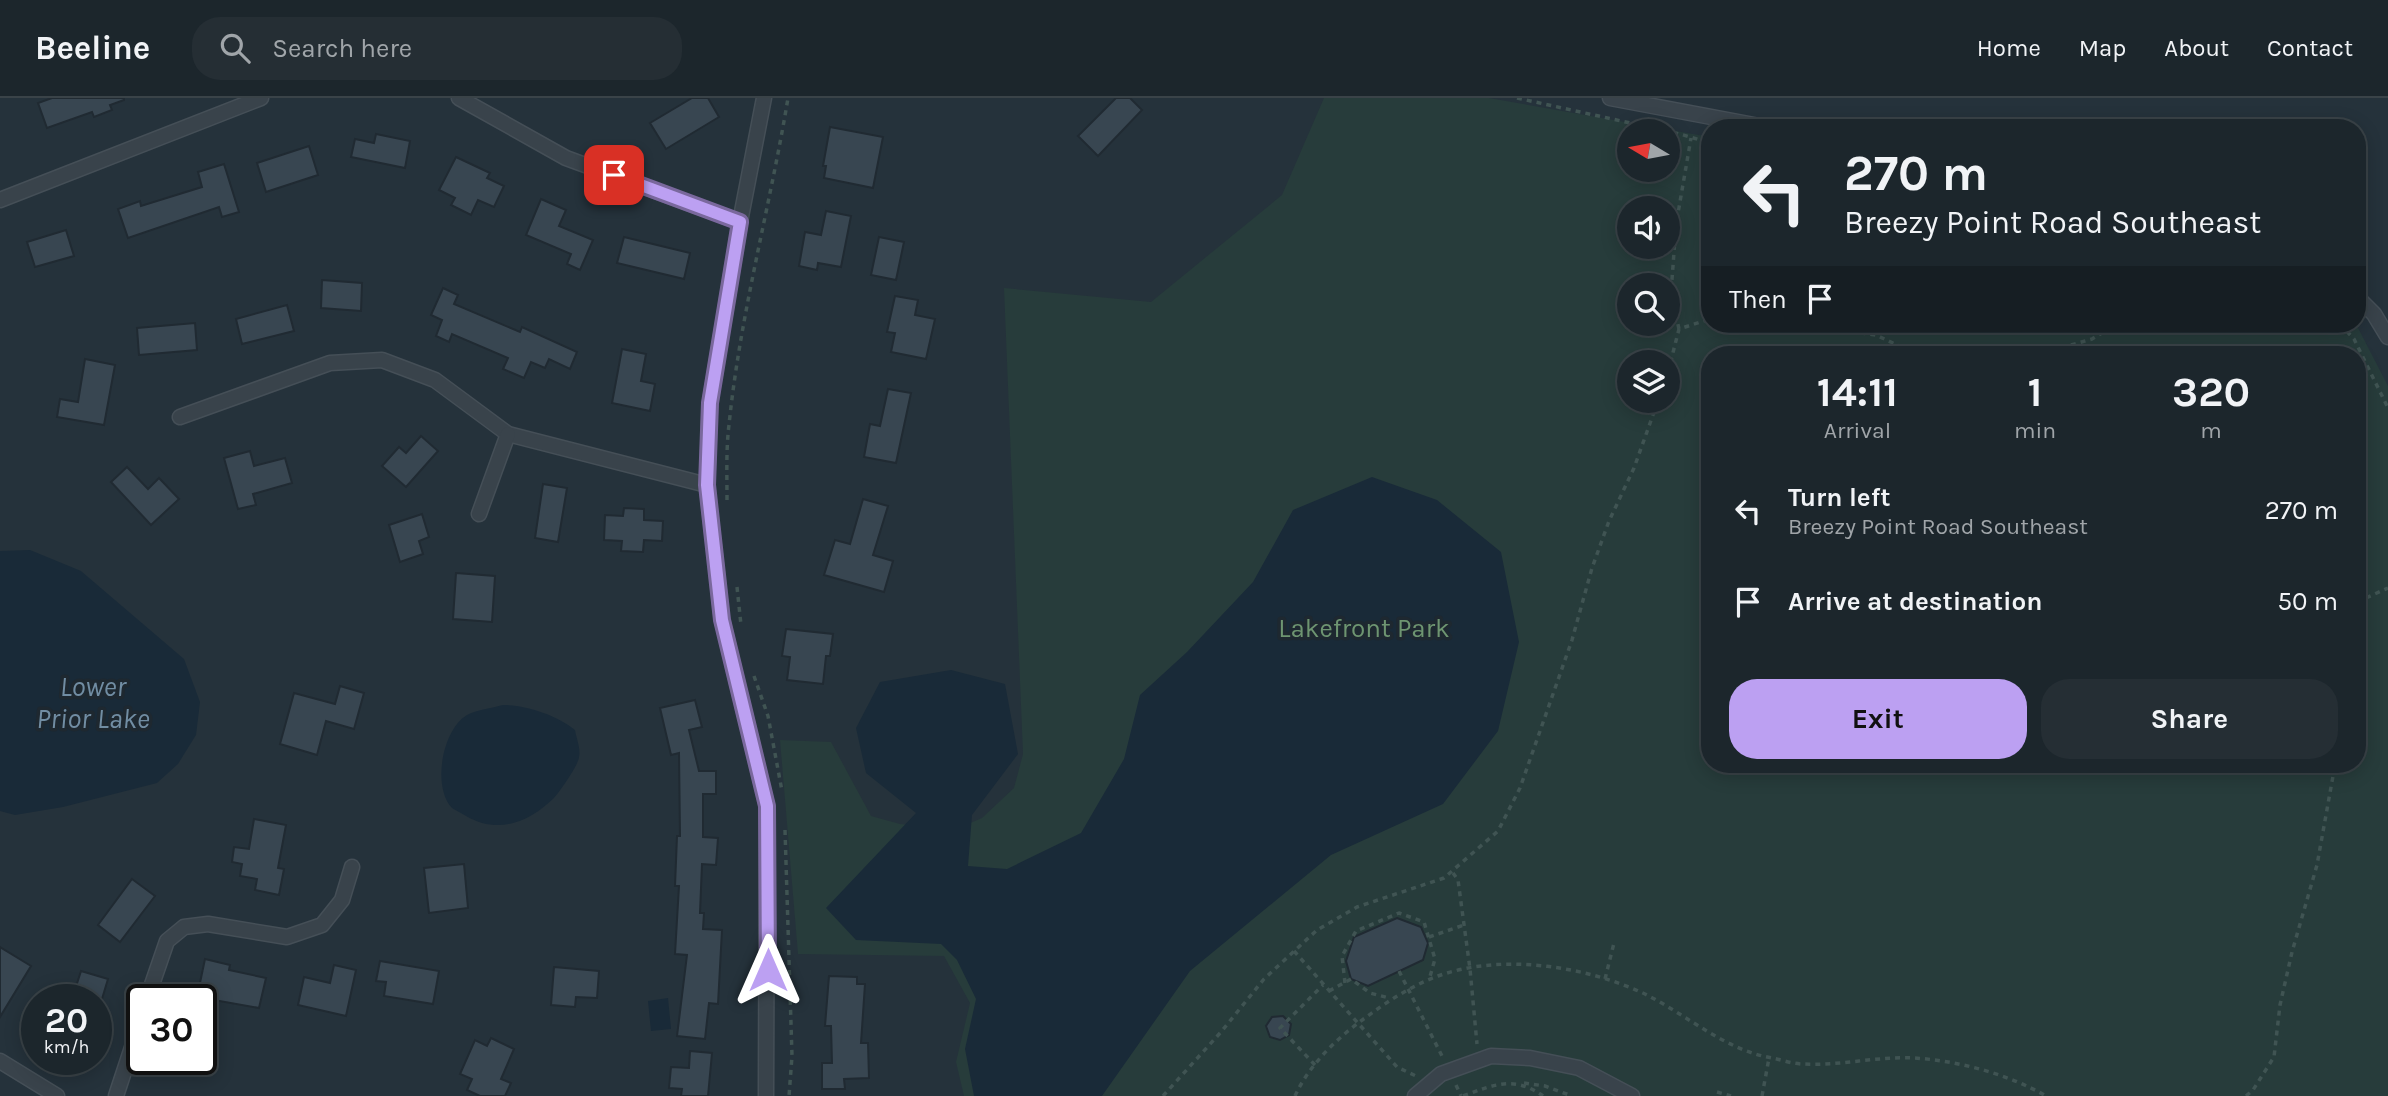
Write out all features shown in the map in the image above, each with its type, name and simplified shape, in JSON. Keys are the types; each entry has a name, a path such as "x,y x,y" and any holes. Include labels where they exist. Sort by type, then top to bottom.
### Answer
{"street":[{"path":"0,200 261,98"},
{"path":"459,98 566,158 740,222"},
{"path":"764,98 710,403 707,485 722,620 767,806 766,1096"},
{"path":"1610,98 1722,119"},
{"path":"2366,306 2388,337"},
{"path":"180,417 330,363 382,360 435,380 508,434 707,485"},
{"path":"479,513 508,434"},
{"path":"153,984 167,941 184,927 208,925 287,937 322,925 342,900 352,867"},
{"path":"1415,1096 1441,1074 1491,1056 1530,1058 1579,1068 1632,1096"},
{"path":"0,1061 57,1096"},
{"path":"116,1096 126,1066"}],"path":[{"path":"727,505 728,427 737,361 788,98"},
{"path":"1517,98 1701,141"},
{"path":"1672,273 1676,225 1691,138"},
{"path":"1680,329 1701,322"},
{"path":"1861,333 1876,335 1899,346"},
{"path":"2065,346 2092,339 2102,333"},
{"path":"2366,363 2388,408"},
{"path":"1163,1096 1264,979 1317,930 1357,907 1444,878 1498,831 1520,788 1572,640 1596,556 1634,468 1654,413"},
{"path":"736,578 742,626"},
{"path":"2366,598 2388,588"},
{"path":"754,676 768,716 780,774 782,800"},
{"path":"2246,1096 2253,1090 2274,1057 2280,1005 2317,865 2334,773"},
{"path":"785,825 792,1044 789,1096"},
{"path":"1452,872 1458,880 1470,968 1478,1042 1475,1048"},
{"path":"1345,983 1342,956 1356,931 1399,913 1424,922 1435,959 1429,980"},
{"path":"1429,937 1464,925"},
{"path":"1605,979 1614,943"},
{"path":"1294,951 1397,1067 1414,1077 1426,1071"},
{"path":"1295,1096 1299,1086 1335,1041 1409,988 1470,968 1525,964 1568,968 1605,979 1645,995 1726,1041 1769,1058 1803,1064 1914,1058 1992,1073 2046,1096"},
{"path":"1399,971 1462,1096 1489,1086 1520,1082 1545,1086 1572,1096"},
{"path":"1329,992 1351,979 1370,993 1391,999"},
{"path":"1315,1065 1280,1028 1323,985"},
{"path":"1762,1096 1769,1058"},
{"path":"1520,1082 1543,1096"},
{"path":"1717,1092 1731,1096"}],"green space":[{"name":"Lakefront Park","path":"1324,98 1489,98 1617,121 1617,182 1680,182 1680,132 1701,135 1701,333 2361,333 2388,386 2388,1096 964,1096 956,1062 970,1003 944,956 798,954 780,740 831,742 871,816 900,824 954,830 982,818 1014,788 1023,754 1004,288 1151,302 1282,195"}],"water":[{"path":"1372,477 1437,500 1501,552 1519,642 1498,731 1443,804 1331,855 1190,971 1102,1096 974,1096 965,1049 976,999 957,960 941,944 856,940 826,908 916,813 866,773 856,728 880,682 951,670 1005,684 1018,754 972,815 968,866 1007,869 1081,833 1124,759 1140,695 1187,652 1253,582 1293,510"},
{"name":"Lower Prior Lake","path":"30,550 81,571 184,659 200,702 196,735 178,764 157,783 63,807 15,815 0,811 0,551"},
{"path":"503,705 541,712 568,725 575,730 579,754 578,761 554,798 534,814 513,823 490,825 478,822 452,808 442,787 441,773 446,745 458,722 471,713"},
{"path":"668,998 671,1029 651,1031 648,1001"}],"building":[{"path":"52,98 124,100 110,105 112,110 94,117 92,112 47,128 38,103"},
{"path":"692,98 708,98 719,117 666,149 650,123"},
{"path":"1116,98 1130,98 1142,110 1098,156 1078,136"},
{"path":"830,127 883,137 873,188 824,178 826,166 823,166"},
{"path":"376,134 410,141 405,168 351,157 355,139 374,143"},
{"path":"309,146 318,175 266,192 257,163"},
{"path":"456,157 490,173 487,178 504,186 494,207 478,200 471,215 451,205 455,198 439,190"},
{"path":"224,164 239,212 222,217 219,207 128,238 118,209 140,201 141,206 202,187 198,172"},
{"path":"541,199 566,210 559,226 593,240 580,270 567,264 571,254 526,235"},
{"path":"826,211 851,216 841,267 818,263 817,270 799,266 805,232 821,235"},
{"path":"66,230 74,256 35,267 27,242"},
{"path":"624,237 690,253 684,279 617,263"},
{"path":"879,237 904,242 896,280 871,275"},
{"path":"322,280 362,283 361,311 321,308"},
{"path":"443,288 458,295 454,304 520,332 522,327 577,352 570,369 549,359 545,368 531,362 524,378 503,369 508,358 452,334 449,342 436,336 442,320 431,315"},
{"path":"895,296 918,300 915,315 935,319 926,359 891,352 895,333 887,332"},
{"path":"287,305 294,331 242,344 236,319"},
{"path":"195,323 197,350 139,355 137,328"},
{"path":"622,349 646,354 641,381 655,384 650,411 612,403"},
{"path":"85,359 115,365 104,425 57,417 60,399 78,402"},
{"path":"888,389 911,393 896,463 864,457 870,424 880,426"},
{"path":"421,436 438,451 406,487 382,466 399,447 406,453"},
{"path":"250,451 254,466 285,458 292,483 253,494 256,505 238,509 224,458"},
{"path":"127,467 148,489 159,478 179,499 151,525 111,482"},
{"path":"543,484 567,488 558,542 535,538"},
{"path":"863,499 888,506 873,555 893,561 884,592 824,575 835,540 850,544"},
{"path":"624,508 644,509 644,520 663,521 662,541 644,540 643,552 621,551 622,541 604,540 605,515 623,516"},
{"path":"422,514 429,537 419,541 423,554 400,562 389,525"},
{"path":"456,573 495,576 492,622 453,619"},
{"path":"786,629 833,634 830,656 826,656 823,684 787,680 790,657 782,656"},
{"path":"340,686 364,693 354,729 326,721 317,755 280,744 294,693 335,704"},
{"path":"695,700 702,727 689,730 699,771 716,771 716,794 703,794 703,837 718,838 716,865 702,864 700,913 704,913 703,929 722,930 718,1004 709,1003 705,1039 677,1036 687,955 675,954 679,886 675,886 677,836 680,836 679,753 671,755 660,708"},
{"path":"254,819 286,825 278,868 284,869 279,895 255,890 257,879 240,876 242,864 232,862 234,847 249,849"},
{"path":"464,864 468,908 429,913 424,868"},
{"path":"132,879 155,896 120,942 98,925"},
{"path":"1397,918 1421,927 1428,943 1423,960 1368,986 1351,979 1346,961 1354,937"},
{"path":"0,947 31,966 0,1017"},
{"path":"205,959 230,965 229,970 266,978 259,1008 217,1001 217,984 200,984"},
{"path":"380,961 439,971 433,1004 384,996 386,982 376,981"},
{"path":"334,965 356,970 346,1016 298,1005 304,977 330,983"},
{"path":"554,967 599,971 597,998 576,997 575,1007 551,1005"},
{"path":"81,971 108,979 106,984 77,984"},
{"path":"829,976 857,977 857,984 865,984 861,1043 868,1043 869,1078 844,1079 845,1089 822,1089 822,1063 832,1063 831,1026 825,1026"},
{"path":"1283,1016 1291,1024 1289,1035 1280,1040 1270,1037 1266,1026 1272,1017"},
{"path":"491,1038 514,1049 501,1079 511,1083 505,1096 480,1096 467,1090 472,1079 460,1074 475,1040 487,1046"},
{"path":"690,1051 712,1053 708,1096 681,1096 682,1089 669,1088 671,1067 689,1068"}],"route":[{"path":"614,175 740,222 710,403 707,485 722,620 767,806 768,970"}]}
